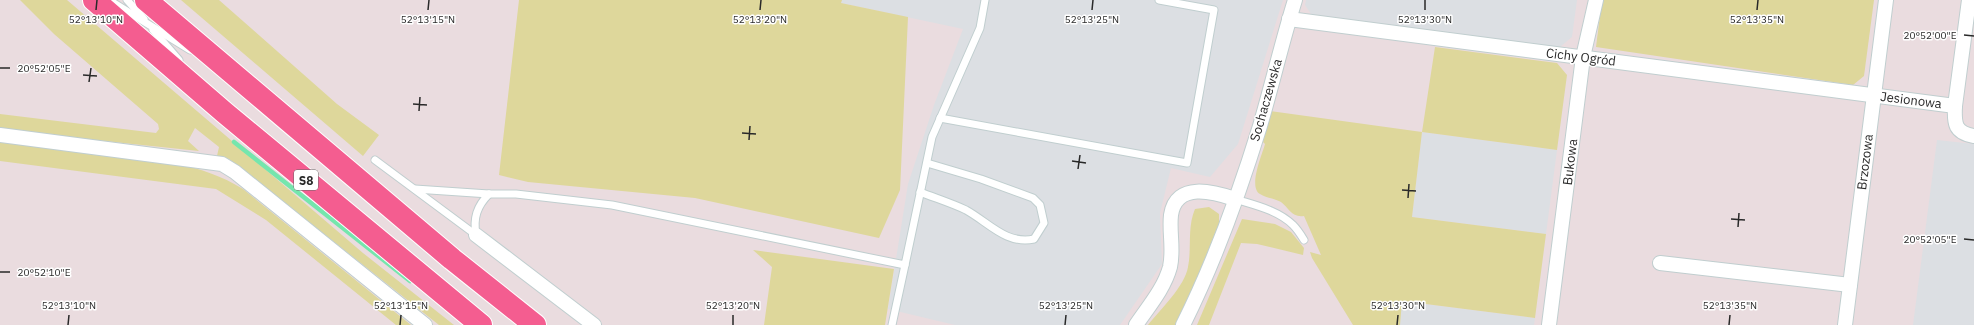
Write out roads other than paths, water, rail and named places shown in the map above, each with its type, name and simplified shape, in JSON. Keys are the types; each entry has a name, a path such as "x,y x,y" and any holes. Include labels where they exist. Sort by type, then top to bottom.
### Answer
{"highway":[{"name":"S8","path":"94,0 219,108 481,325"},
{"name":"S8","path":"146,0 238,80 452,259 535,325"}],"street":[{"name":"Sochaczewska","path":"1182,325 1235,199 1260,125 1294,0"},
{"name":"Bukowa","path":"1549,325 1583,58 1596,0"},
{"name":"Brzozowa","path":"1845,325 1886,0"},
{"path":"1955,106 1969,0"},
{"name":"Cichy Ogród","path":"1289,19 1873,95"},
{"name":"Jesionowa","path":"1873,95 1955,106 1954,116 1959,131 1964,134 1974,136"},
{"path":"0,135 222,164 235,172 426,325"},
{"path":"1136,325 1161,288 1169,269 1172,253 1171,215 1175,204 1182,197 1196,191 1211,192 1235,199"},
{"path":"476,235 594,325"},
{"path":"1660,263 1850,285"}],"lane":[{"path":"109,0 238,80"},
{"path":"127,0 219,108"},
{"path":"892,325 932,137 980,28 985,0"},
{"path":"940,118 1187,162 1214,10 1159,0"},
{"path":"375,160 476,235"},
{"path":"920,192 967,211 989,227 1018,240 1034,239 1044,223 1040,205 1033,198 981,179 926,163"},
{"path":"416,190 516,194 612,206 905,265"},
{"path":"476,235 474,224 476,214 482,202 489,194"},
{"path":"1235,199 1275,213 1293,225 1304,240"}],"waterway":[{"path":"234,142 410,281"}]}
